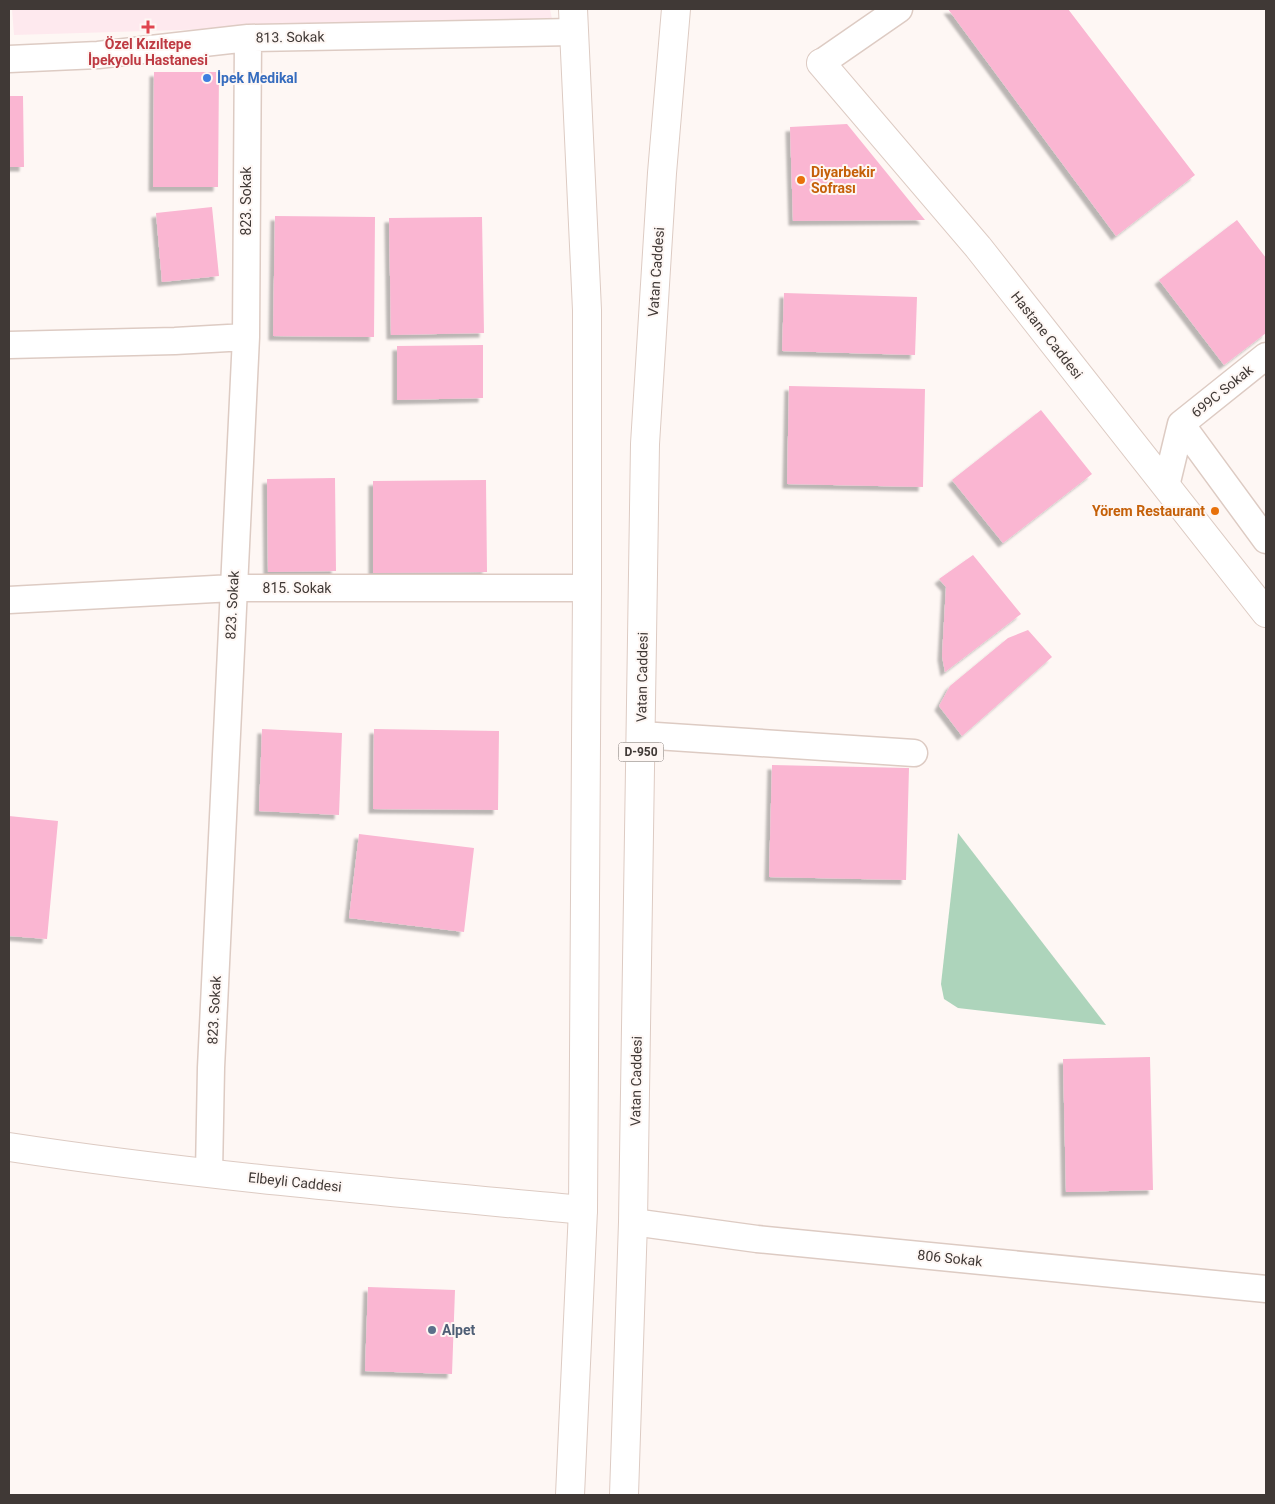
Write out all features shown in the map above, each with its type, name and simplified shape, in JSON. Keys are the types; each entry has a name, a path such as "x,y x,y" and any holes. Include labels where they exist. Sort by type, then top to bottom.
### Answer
{"main road":[{"name":"Vatan Caddesi","path":"624,1495 634,1222 645,444 662,173 676,9"},
{"path":"570,1495 583,1210 587,588 587,310 573,20"},
{"name":"Hastane Caddesi","path":"821,63 978,247 1266,613"},
{"name":"Elbeyli Caddesi","path":"9,1147 100,1161 347,1188 583,1210"}],"street":[{"path":"821,63 899,9"},
{"name":"813. Sokak","path":"9,59 98,55 248,38 573,20"},
{"name":"823. Sokak","path":"210,1173 211,1068 246,337 248,38"},
{"path":"9,345 175,341 246,337"},
{"name":"699C Sokak","path":"1166,486 1181,424 1266,356"},
{"path":"1181,424 1266,540"},
{"name":"815. Sokak","path":"9,600 233,588 587,588"},
{"path":"641,735 914,753"},
{"name":"806 Sokak","path":"634,1222 757,1239 1266,1289"}],"shaded area":[{"name":"Özel Kızıltepe İpekyolu Hastanesi","path":"12,9 550,9 552,19 14,35"}],"green space":[{"path":"958,833 1106,1025 958,1008 944,999 941,984"}],"building":[{"path":"948,9 1068,9 1195,175 1116,236"},
{"path":"154,72 219,72 218,187 153,187"},
{"path":"9,96 23,96 24,167 9,167"},
{"path":"847,124 925,220 793,221 790,127"},
{"path":"212,207 219,276 162,282 156,213"},
{"path":"275,216 375,217 374,337 273,336"},
{"path":"482,217 484,333 391,335 389,218"},
{"path":"1237,220 1266,258 1266,333 1224,365 1159,280"},
{"path":"784,293 917,297 915,355 782,351"},
{"path":"483,345 483,398 397,400 397,346"},
{"path":"789,386 925,389 923,487 787,484"},
{"path":"1041,410 1092,474 1003,543 952,480"},
{"path":"335,478 336,571 268,572 267,479"},
{"path":"486,480 487,572 373,573 373,481"},
{"path":"973,555 1021,614 945,672 942,656 946,587 939,579"},
{"path":"1028,630 1052,657 962,736 939,706 950,686 1008,638"},
{"path":"262,729 342,733 339,815 259,811"},
{"path":"374,729 499,731 498,810 373,809"},
{"path":"772,765 909,768 906,880 769,877"},
{"path":"9,816 58,821 47,939 9,936"},
{"path":"359,834 474,848 464,932 349,918"},
{"path":"1150,1057 1153,1190 1066,1192 1063,1059"},
{"path":"368,1287 455,1290 452,1374 365,1371"}],"place":[{"name":"Özel Kızıltepe İpekyolu Hastanesi","path":"148,27"},
{"name":"İpek Medikal","path":"207,78"},
{"name":"Diyarbekir Sofrası","path":"801,180"},
{"name":"Yörem Restaurant","path":"1215,511"},
{"name":"Alpet","path":"432,1330"}]}
